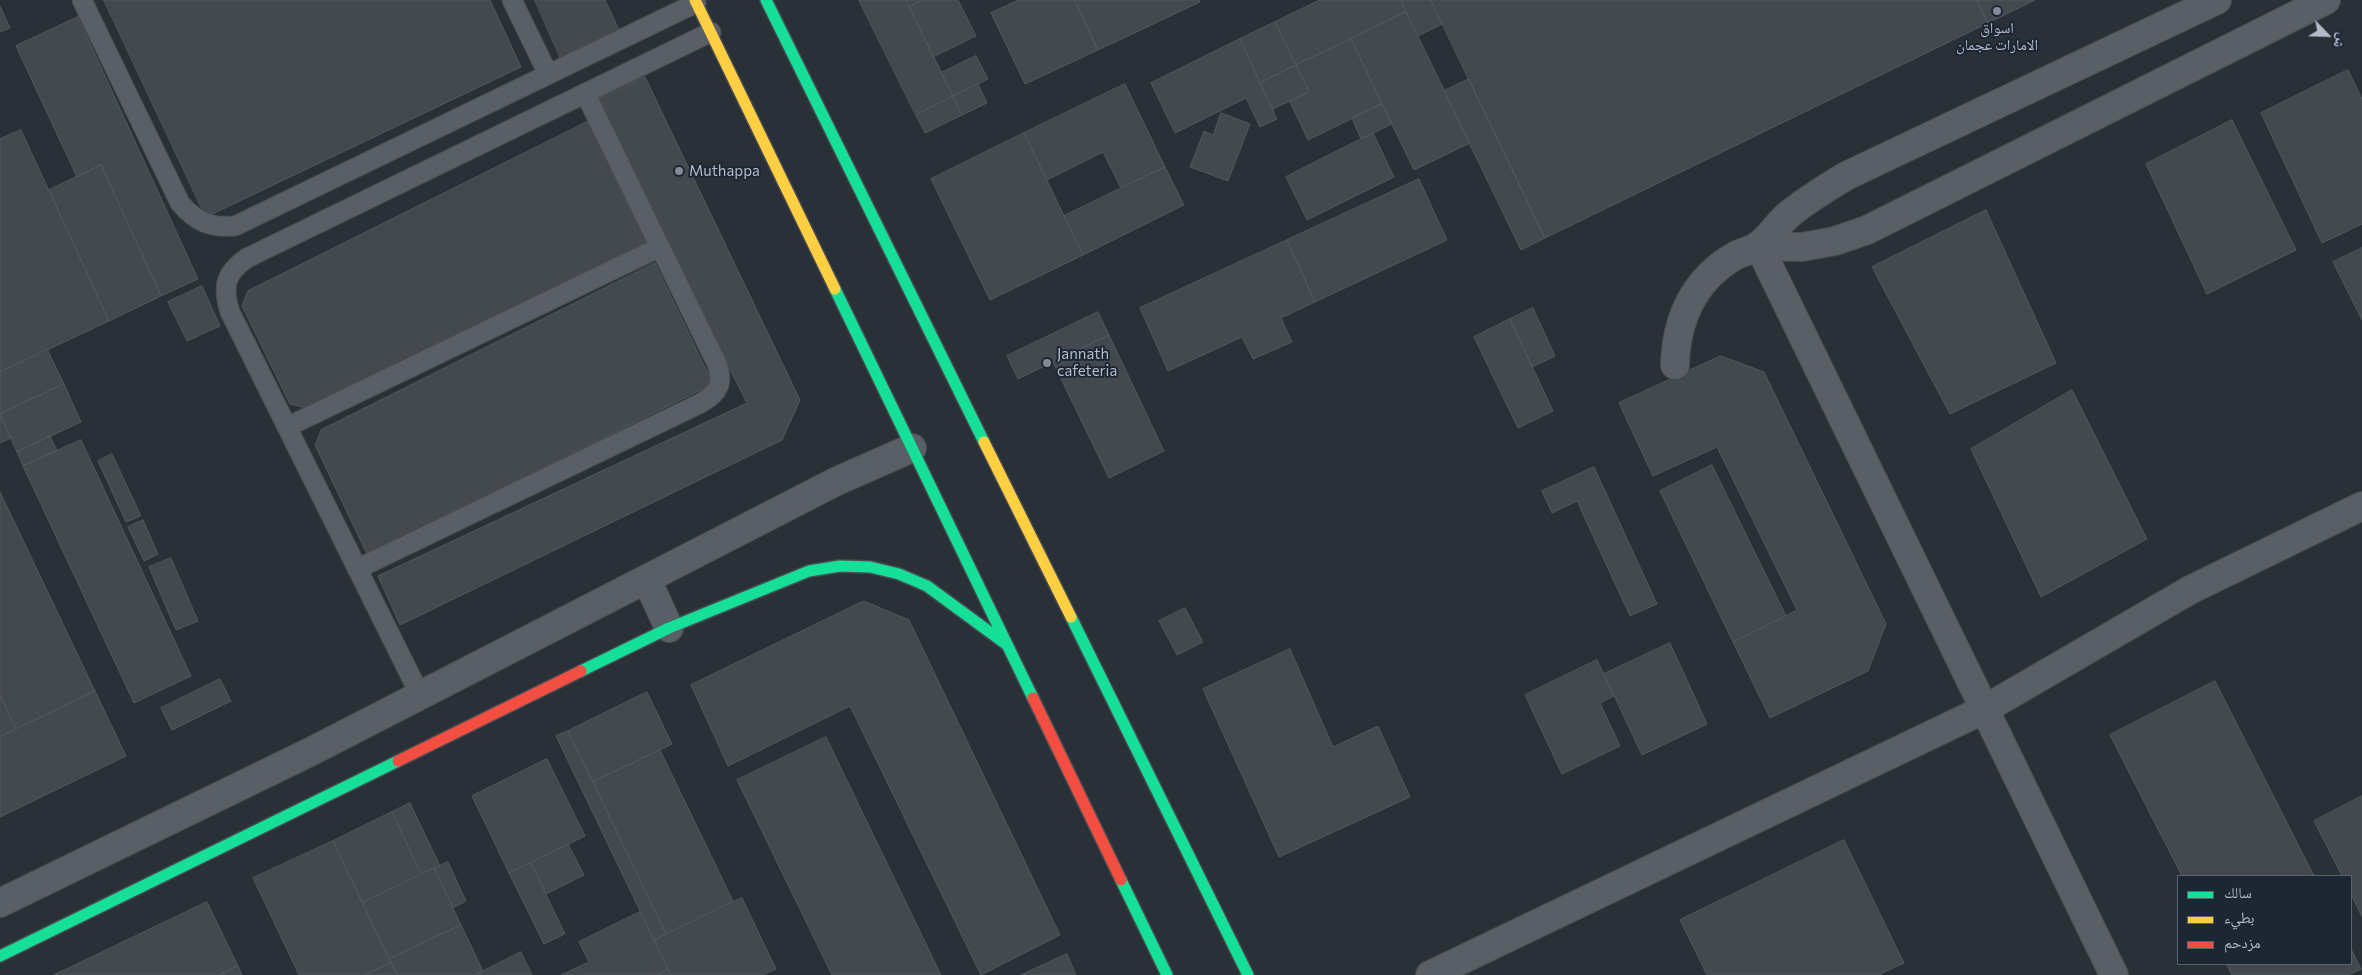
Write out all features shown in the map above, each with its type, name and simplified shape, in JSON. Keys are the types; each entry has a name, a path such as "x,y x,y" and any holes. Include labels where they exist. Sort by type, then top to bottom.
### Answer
{"main road":[{"path":"766,0 1248,975"},
{"path":"696,1 1167,975"},
{"path":"0,956 670,628 810,571 840,566 870,567 899,574 927,586 1006,644"}],"street":[{"path":"1675,365 1680,322 1689,302 1701,284 1729,260 1759,246 1786,217 1814,195 1846,176 2217,0"},
{"path":"1759,246 1802,247 1835,241 1867,230 2326,0"},
{"path":"1759,246 2114,975"},
{"path":"0,903 312,751 837,481 912,448"},
{"path":"1430,975 1984,709 2190,590 2362,506"},
{"path":"647,580 670,628"}],"lane":[{"path":"82,0 180,203 191,216 204,224 219,227 235,226 696,1"},
{"path":"512,0 548,74"},
{"path":"420,695 225,298 227,281 234,267 247,258 711,32"},
{"path":"357,568 712,397 719,386 720,374 585,93"},
{"path":"287,427 660,247"}],"building":[{"path":"104,0 490,0 521,67 206,217"},
{"path":"535,0 605,0 620,32 561,59"},
{"path":"859,0 906,0 953,96 916,115"},
{"path":"906,0 922,0 909,7"},
{"path":"922,0 958,0 976,36 933,57 909,7"},
{"path":"1019,0 1075,0 1098,50 1025,84 991,13"},
{"path":"1075,0 1199,0 1200,2 1098,50"},
{"path":"1320,0 1401,0 1406,12 1296,65 1275,22"},
{"path":"1401,0 1431,0 1442,24 1418,36"},
{"path":"1431,0 1977,0 1988,23 1545,238"},
{"name":"اسواق الامارات عجمان","path":"1977,0 2035,0 1988,23"},
{"path":"0,6 10,28 0,32"},
{"path":"1406,12 1470,143 1414,170 1351,39"},
{"path":"78,17 198,279 161,296 101,165 77,177 16,46"},
{"path":"1275,22 1296,65 1260,83 1240,39"},
{"path":"1240,39 1277,119 1260,127 1246,98 1175,133 1151,83"},
{"path":"1351,39 1382,104 1308,140 1290,102 1309,92 1296,65"},
{"path":"976,56 988,79 953,96 941,73"},
{"path":"1296,65 1309,92 1273,109 1260,83"},
{"path":"2348,70 2362,99 2362,224 2322,243 2261,113"},
{"path":"645,77 800,400 782,440 400,625 378,576 747,403 595,101"},
{"path":"1469,79 1545,238 1521,250 1444,91"},
{"path":"978,84 987,103 962,115 953,96"},
{"path":"1125,84 1165,167 1121,188 1103,152 1047,180 1024,133"},
{"path":"953,96 962,115 925,133 916,115"},
{"path":"1382,104 1392,124 1361,139 1352,118"},
{"path":"1221,113 1250,124 1228,181 1190,167 1204,131 1213,135"},
{"path":"593,119 651,240 306,408 290,404 242,306 248,291"},
{"path":"2232,120 2296,250 2207,294 2146,164"},
{"path":"21,130 109,321 0,372 0,139"},
{"path":"1024,133 1083,255 990,300 931,179"},
{"path":"1373,133 1394,177 1307,220 1286,177"},
{"path":"101,165 161,296 109,321 49,190"},
{"path":"1165,167 1184,205 1083,255 1064,216"},
{"path":"1419,179 1447,240 1315,302 1287,240"},
{"path":"1986,210 2056,363 1950,414 1872,267"},
{"path":"1287,240 1315,302 1281,318 1292,342 1253,359 1242,337 1168,371 1140,308"},
{"path":"2362,248 2362,320 2333,262"},
{"path":"655,263 713,384 367,554 315,445 321,430"},
{"path":"202,286 220,326 187,341 168,302"},
{"path":"1533,308 1555,356 1532,367 1510,319"},
{"path":"1098,312 1109,335 1018,379 1007,356"},
{"path":"1510,319 1553,411 1518,428 1474,337"},
{"path":"1109,335 1164,451 1109,478 1053,362"},
{"path":"47,349 64,384 0,414 0,372"},
{"path":"1721,356 1764,372 1886,624 1868,671 1770,718 1733,642 1797,610 1717,447 1653,476 1619,403"},
{"path":"64,384 81,422 17,452 0,414"},
{"path":"2072,390 2147,539 2041,597 1971,449"},
{"path":"0,416 11,438 0,443"},
{"path":"50,436 57,451 23,466 17,452"},
{"path":"81,440 191,676 134,703 23,466"},
{"path":"112,454 141,516 126,522 98,461"},
{"path":"1712,465 1786,616 1733,642 1660,491"},
{"path":"1594,467 1657,604 1630,616 1577,501 1552,513 1542,491"},
{"path":"0,492 95,691 16,729 0,695"},
{"path":"143,520 158,554 144,561 128,527"},
{"path":"171,558 198,621 176,630 149,567"},
{"path":"864,601 909,620 1060,935 981,975 850,706 728,766 691,685"},
{"path":"1185,608 1203,642 1177,655 1159,621"},
{"path":"1670,643 1707,724 1642,755 1604,674"},
{"path":"1290,649 1333,747 1378,726 1410,797 1279,857 1203,689"},
{"path":"1597,660 1614,696 1600,703 1620,746 1562,774 1525,695"},
{"path":"220,679 231,701 172,730 161,708"},
{"path":"2215,681 2313,875 2181,875 2110,735"},
{"path":"95,691 126,756 0,817 0,737"},
{"path":"647,692 672,744 593,782 568,731"},
{"path":"0,695 16,729 0,737"},
{"path":"568,731 666,934 654,940 556,736"},
{"path":"826,737 941,975 832,975 737,780"},
{"path":"660,750 733,901 666,934 593,782"},
{"path":"547,759 585,836 509,873 472,796"},
{"path":"2362,796 2362,917 2352,896 2352,875 2341,875 2314,821"},
{"path":"410,803 440,866 421,874 392,812"},
{"path":"392,812 421,874 362,903 333,841"},
{"path":"1844,840 1904,963 1878,975 1707,975 1680,920"},
{"path":"333,841 391,962 365,975 299,975 253,878"},
{"path":"568,844 584,875 546,894 531,863"},
{"path":"448,862 466,901 453,908 434,868"},
{"path":"531,863 565,934 544,944 509,873"},
{"path":"434,868 461,925 389,959 362,903"},
{"path":"742,898 776,969 763,975 671,975 654,940"},
{"path":"207,902 238,966 219,975 54,975"},
{"path":"640,912 668,969 656,975 561,975 589,962 579,942"},
{"path":"461,925 483,971 475,975 397,975 389,959"},
{"path":"2352,951 2361,969 2349,975 2232,975 2227,965 2352,965"},
{"path":"521,952 532,975 475,975"},
{"path":"1067,954 1076,975 1021,975"},
{"path":"391,962 397,975 365,975"},
{"path":"238,966 242,975 219,975"},
{"path":"668,969 671,975 656,975"}],"traffic: fast":[{"path":"766,0 984,442"},
{"path":"835,289 1033,698"},
{"path":"581,671 669,628 809,571 840,566 870,567 899,574 927,586 1006,644"},
{"path":"1071,617 1248,975"},
{"path":"0,956 398,761"},
{"path":"1121,880 1167,975"}],"traffic: slow":[{"path":"695,0 835,289"},
{"path":"984,442 1071,617"}],"traffic: jam":[{"path":"398,761 581,671"},
{"path":"1033,698 1121,880"}],"place":[{"name":"اسواق الامارات عجمان","path":"1997,11"},
{"name":"Muthappa","path":"679,171"},
{"name":"Jannath cafeteria","path":"1047,363"}]}
